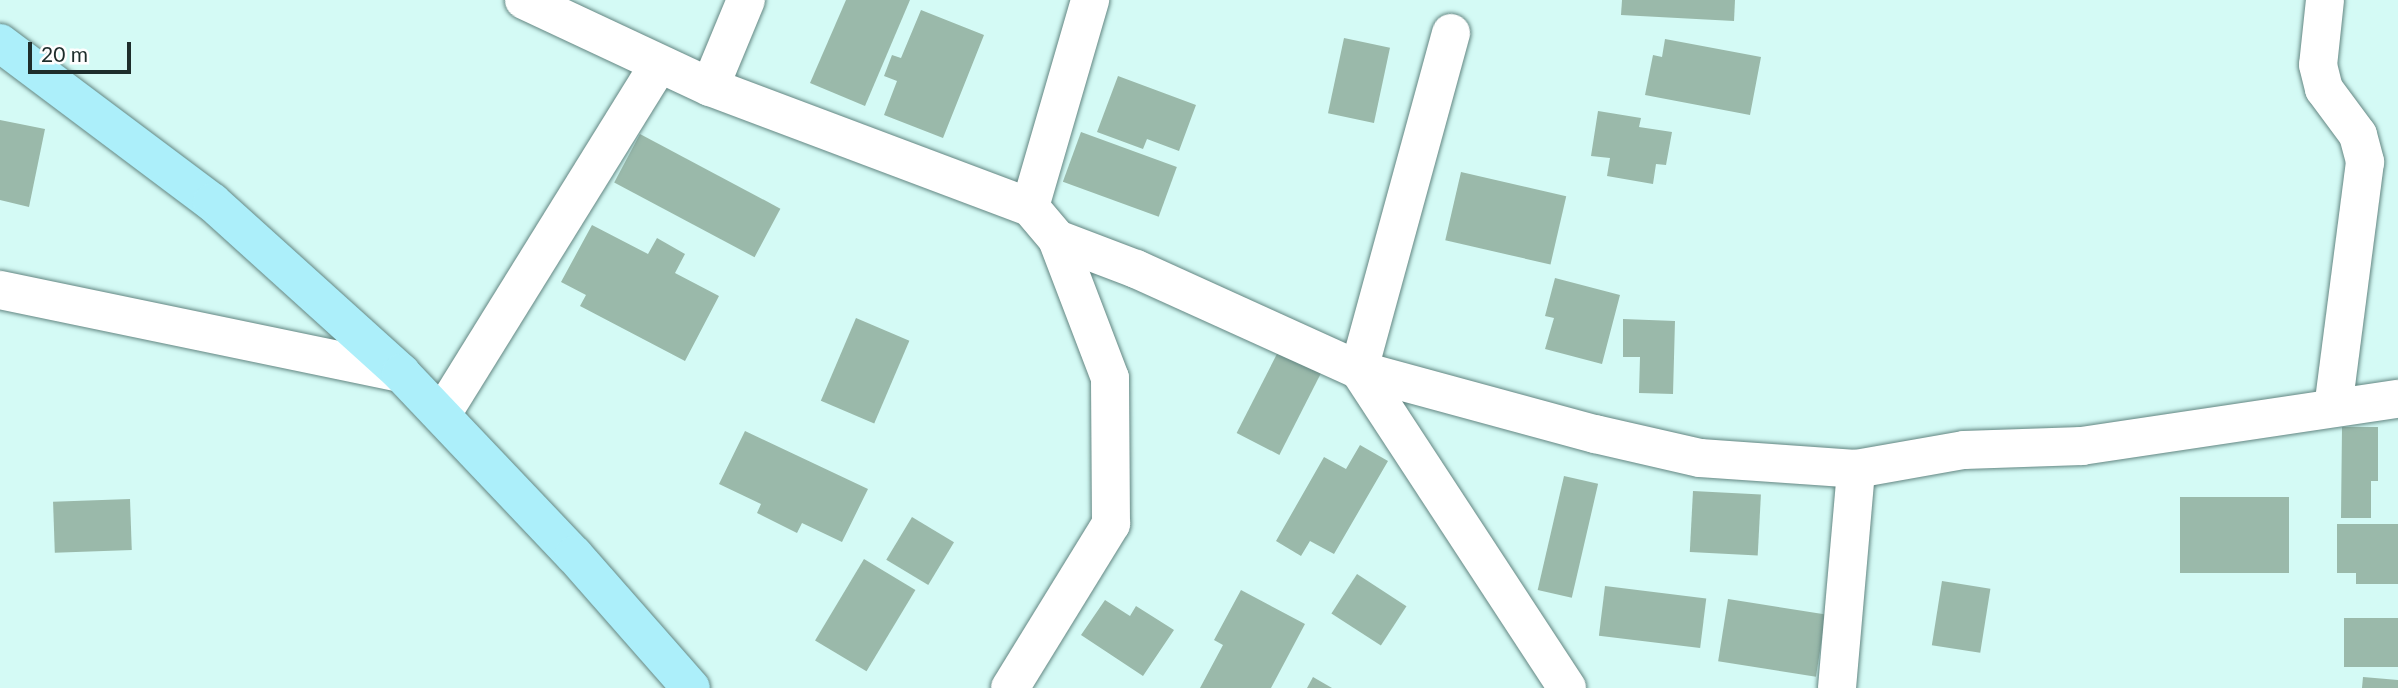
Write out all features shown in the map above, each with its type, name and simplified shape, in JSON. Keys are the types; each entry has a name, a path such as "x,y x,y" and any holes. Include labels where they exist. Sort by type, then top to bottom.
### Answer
{"main road":[{"path":"0,43 212,202 401,373 574,555 691,688"}],"street":[{"path":"524,0 658,65 710,87 1030,207 1057,239 1110,378 1111,524 1010,688"},
{"path":"710,87 746,0"},
{"path":"1030,207 1090,0"},
{"path":"2325,0 2318,65 2324,89 2358,135 2365,162 2333,407"},
{"path":"1451,33 1359,370 1567,688"},
{"path":"442,414 658,65"},
{"path":"1057,239 1136,269 1359,370 1595,434 1700,458 1856,468 1964,450 2082,446 2398,399"},
{"path":"0,290 401,373"},
{"path":"1837,688 1856,468"}],"building":[{"path":"846,0 910,0 865,106 810,83"},
{"path":"1622,0 1735,0 1734,21 1621,15"},
{"path":"921,10 984,35 943,138 884,115 897,81 884,76 892,55 901,58"},
{"path":"1344,38 1390,48 1374,123 1328,113"},
{"path":"1665,39 1761,57 1750,115 1645,95 1653,55 1662,57"},
{"path":"1118,76 1196,105 1179,151 1147,139 1143,149 1097,132"},
{"path":"1598,111 1641,118 1639,127 1672,132 1666,165 1656,164 1653,184 1607,176 1610,158 1591,156"},
{"path":"0,120 45,129 29,207 0,200"},
{"path":"1081,132 1177,167 1159,217 1063,182"},
{"path":"640,134 780,209 755,257 614,183"},
{"path":"1461,172 1566,196 1550,265 1445,240"},
{"path":"592,225 648,254 657,238 685,254 675,273 719,296 685,361 580,306 586,295 561,282"},
{"path":"1555,278 1620,295 1602,364 1545,349 1554,318 1545,316"},
{"path":"856,318 909,341 874,424 821,401"},
{"path":"1623,319 1675,321 1673,394 1639,393 1640,357 1623,357"},
{"path":"1282,344 1325,366 1279,455 1237,433"},
{"path":"2342,427 2378,427 2378,481 2371,481 2371,518 2341,518"},
{"path":"745,431 868,489 842,542 802,523 797,533 757,513 761,504 719,484"},
{"path":"1360,445 1388,461 1334,554 1310,541 1301,556 1276,541 1324,457 1346,469"},
{"path":"1564,476 1598,484 1572,598 1538,590"},
{"path":"1693,491 1761,495 1758,555 1690,552"},
{"path":"2180,497 2289,497 2289,573 2180,573"},
{"path":"130,499 132,550 55,553 53,502"},
{"path":"912,517 954,542 928,585 886,560"},
{"path":"2337,524 2398,524 2398,584 2356,584 2356,573 2337,573"},
{"path":"864,559 915,590 867,671 815,640"},
{"path":"1357,574 1406,606 1381,646 1331,613"},
{"path":"1942,581 1990,589 1980,653 1932,645"},
{"path":"1605,586 1706,598 1700,648 1599,636"},
{"path":"1241,590 1305,624 1271,688 1200,688 1223,645 1214,640"},
{"path":"1728,599 1826,614 1816,677 1718,661"},
{"path":"1105,600 1130,616 1136,606 1174,630 1143,676 1081,635"},
{"path":"2344,618 2398,618 2398,667 2344,667"},
{"path":"1313,677 1332,688 1307,688"},
{"path":"2363,677 2398,680 2398,688 2362,688"}]}
